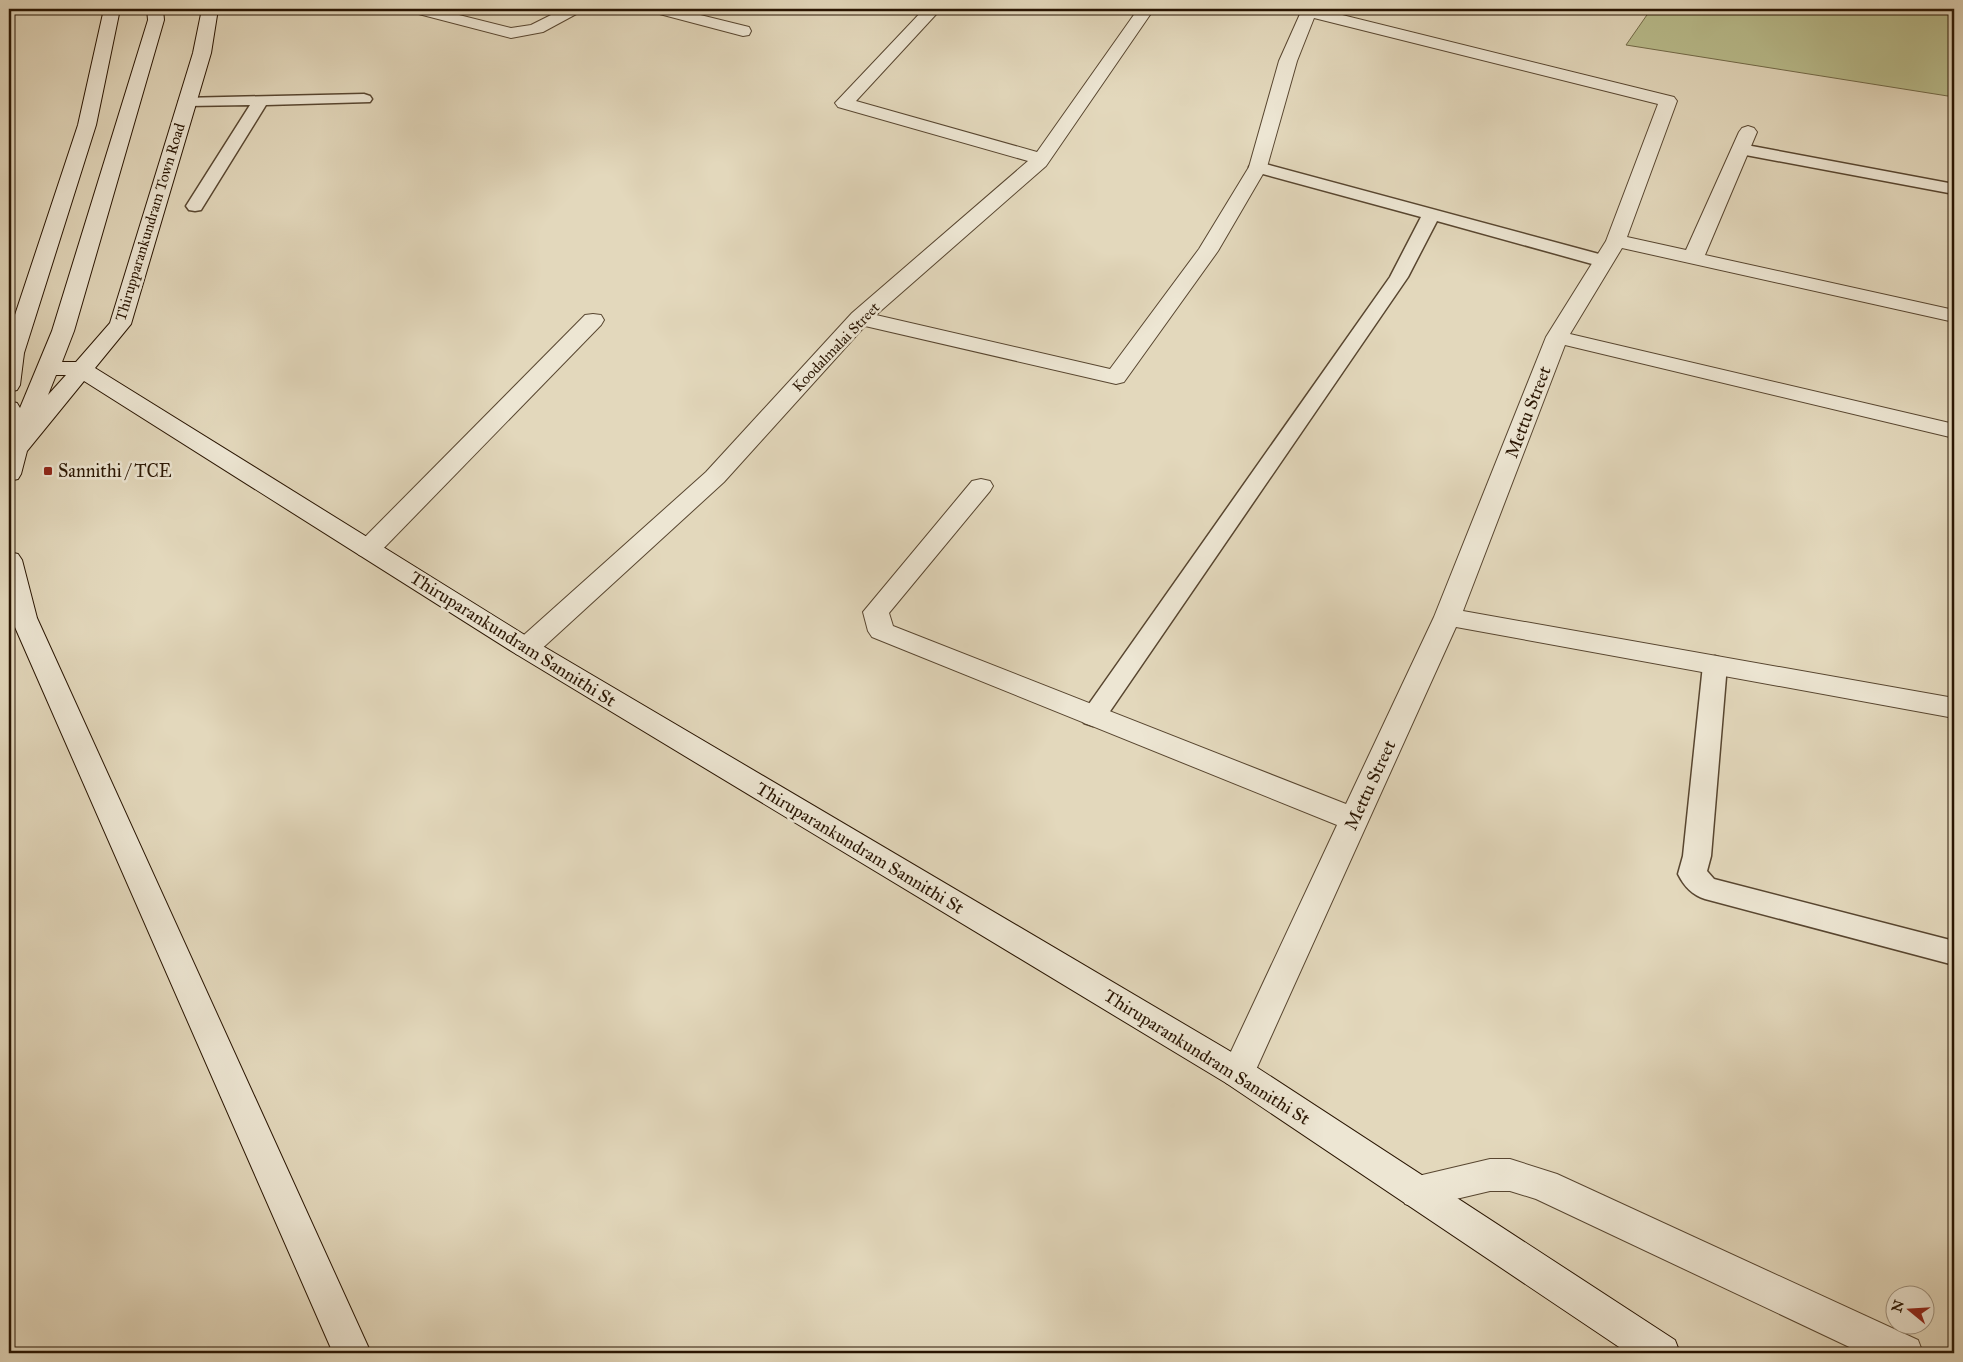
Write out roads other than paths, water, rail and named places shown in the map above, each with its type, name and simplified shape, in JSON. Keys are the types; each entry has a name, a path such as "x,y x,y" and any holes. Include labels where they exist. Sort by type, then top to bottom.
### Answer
{"street":[{"path":"9,385 13,353 87,125 112,9"},
{"path":"9,474 15,450 63,331 156,20 155,9"},
{"name":"Thirupparankundram Town Road","path":"15,450 120,324 202,53 210,9"},
{"path":"417,9 511,33 524,32 544,26 574,9"},
{"path":"658,9 743,30"},
{"path":"934,9 844,103 1041,159"},
{"name":"Koodalmalai Street","path":"526,648 715,476 860,318 1041,159 1146,9"},
{"path":"860,318 1116,377 1208,251 1258,167 1304,10"},
{"name":"Mettu Street","path":"1238,1073 1447,617 1557,337 1616,241 1668,102 1304,10"},
{"path":"1693,258 1745,141"},
{"path":"1616,241 1954,316"},
{"path":"368,549 593,320"},
{"path":"1557,337 1954,431"},
{"name":"Thiruparankundram Sannithi St","path":"48,369 72,368 82,370 526,648 1238,1073 1661,1353"},
{"path":"9,408 15,450"},
{"path":"981,486 876,612 881,631 1354,820"},
{"path":"9,560 24,618 352,1353"},
{"path":"1447,617 1954,708"},
{"path":"1418,1192 1490,1175 1510,1175 1536,1183 1904,1353"}],"lane":[{"path":"187,101 364,99"},
{"path":"195,206 261,100"},
{"path":"1745,141 1954,189"},
{"path":"1258,167 1603,261"},
{"path":"1093,717 1399,277 1432,214"},
{"path":"1715,665 1697,856 1692,874 1705,888 1954,953"}],"place":[{"name":"Sannithi / TCE","path":"48,471"}]}
